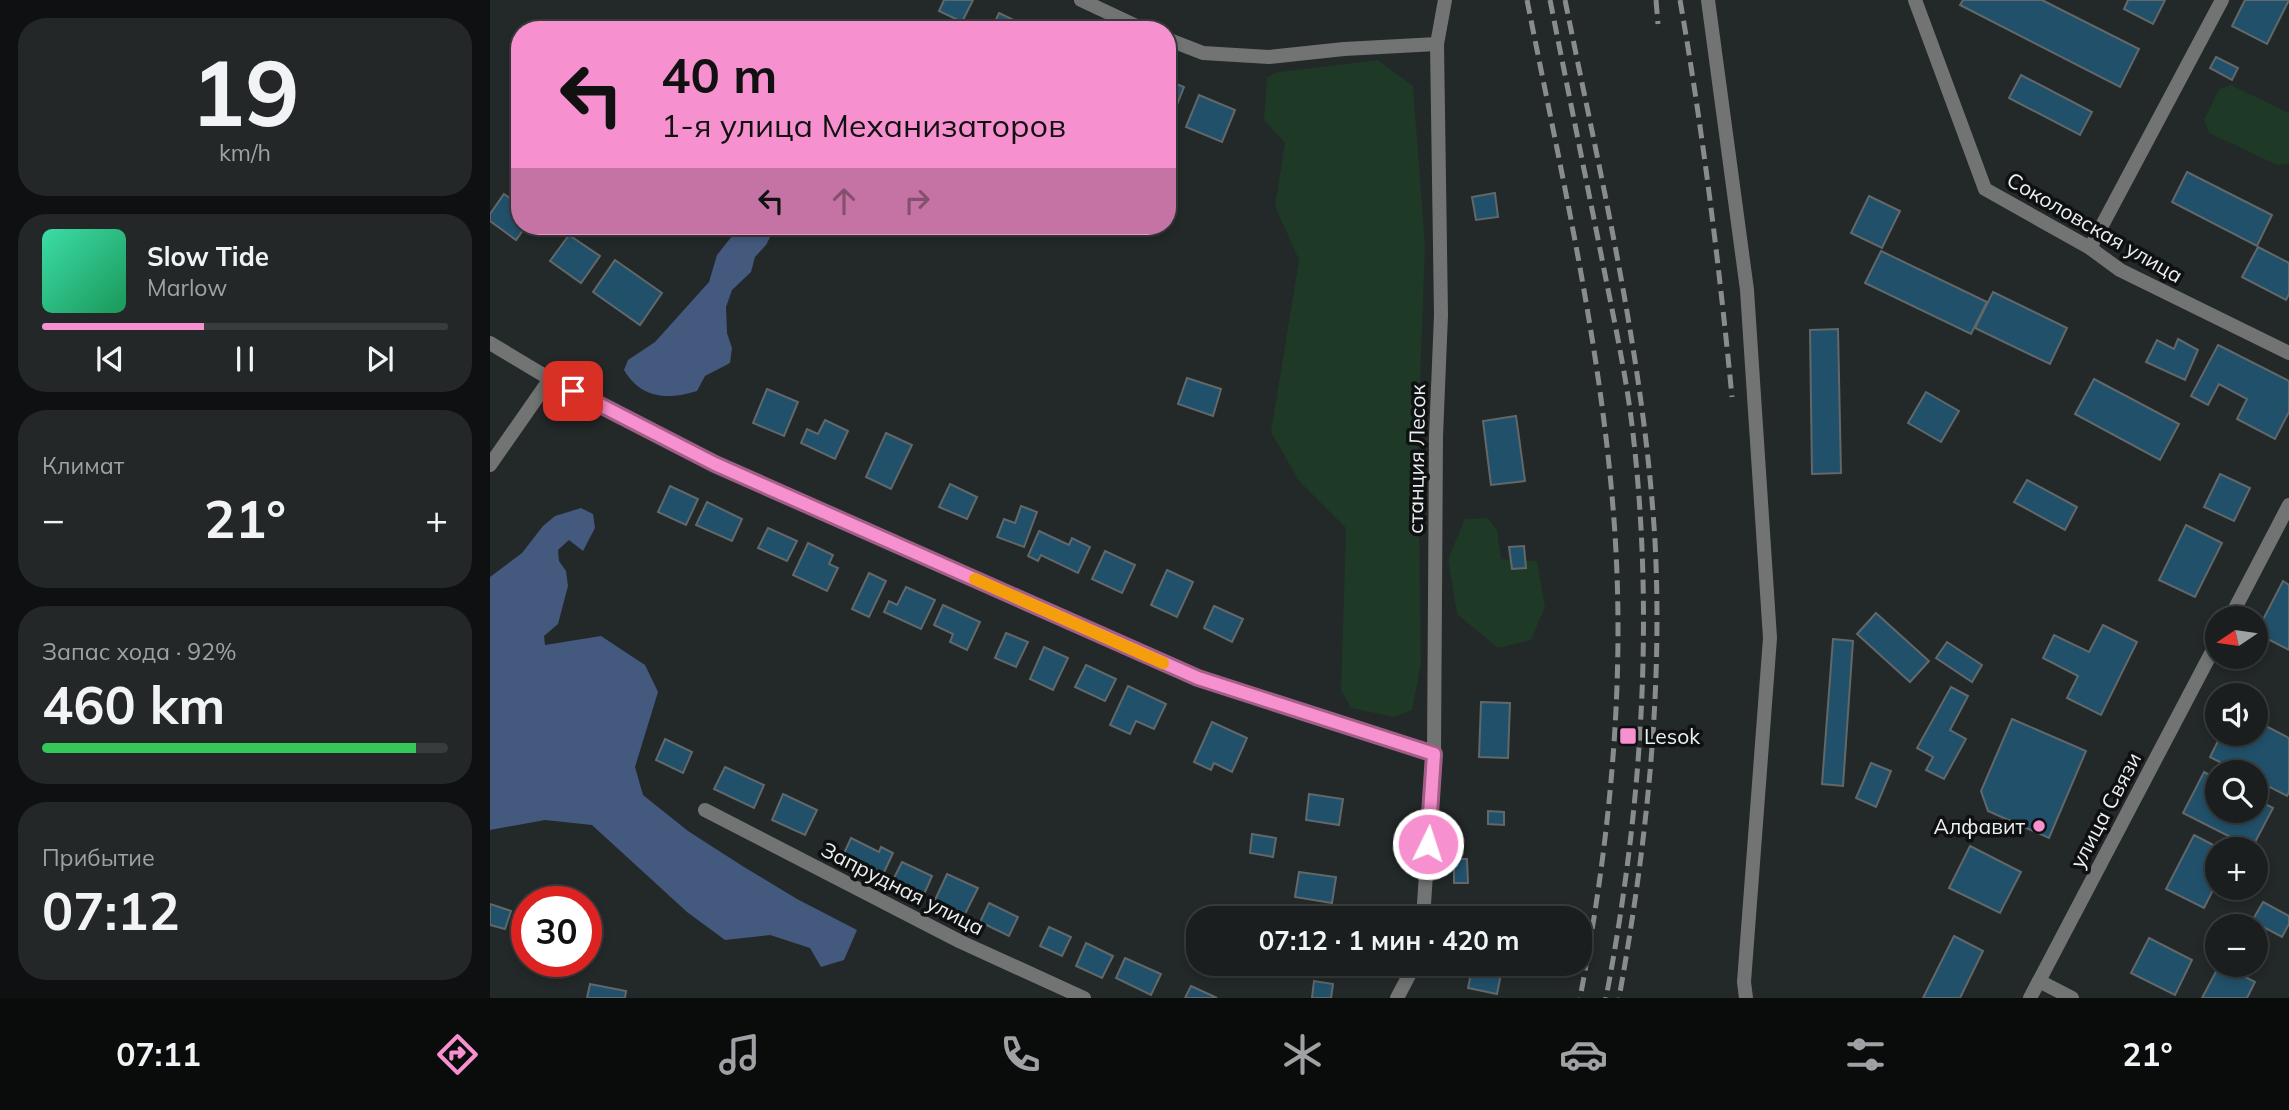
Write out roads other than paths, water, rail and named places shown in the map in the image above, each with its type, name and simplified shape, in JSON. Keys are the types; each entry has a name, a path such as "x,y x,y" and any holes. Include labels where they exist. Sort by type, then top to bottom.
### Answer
{"street":[{"path":"1082,0 1126,21"},
{"name":"станция Лесок","path":"1424,906 1434,754 1436,436 1441,315 1437,44 1444,0"},
{"path":"1708,0 1747,290 1770,638 1744,982 1746,998"},
{"name":"Соколовская улица","path":"1915,0 1985,189 2090,248 2120,270 2289,353"},
{"path":"2090,248 2222,0"},
{"path":"1176,42 1203,53 1269,58 1344,49 1437,44"},
{"path":"490,343 550,379 715,464 1198,678 1434,754"},
{"path":"490,464 550,379"},
{"path":"2236,606 2289,505"},
{"name":"улица Связи","path":"2030,998 2205,665"},
{"name":"Запрудная улица","path":"705,810 961,942 1084,998"},
{"path":"1397,998 1409,976"},
{"path":"2039,981 2072,998"}],"water":[{"path":"733,235 771,235 755,257 751,272 732,290 726,307 727,333 732,348 730,363 705,376 697,391 676,396 647,392 638,387 624,370 628,360 655,342 709,282 717,255"},
{"path":"581,508 593,514 595,528 583,551 569,540 558,550 568,586 558,624 544,636 545,645 601,636 645,665 658,692 635,767 643,795 688,831 744,867 797,899 857,930 844,960 821,967 810,948 770,935 725,940 687,912 592,825 545,820 490,830 490,577 522,553 543,526 555,516"}],"railway":[{"path":"1527,0 1590,324 1614,520 1618,640 1613,760 1600,880 1580,998"},
{"path":"1550,0 1622,361 1639,496 1643,568 1641,712 1628,856 1606,998"},
{"path":"1565,0 1631,337 1641,404 1655,541 1657,656 1650,771 1637,885 1619,998"},
{"path":"1656,0 1658,24"},
{"path":"1680,0 1710,198 1732,397"}],"place":[{"name":"Lesok","path":"1628,736"},
{"name":"Алфавит","path":"2039,826"}]}
